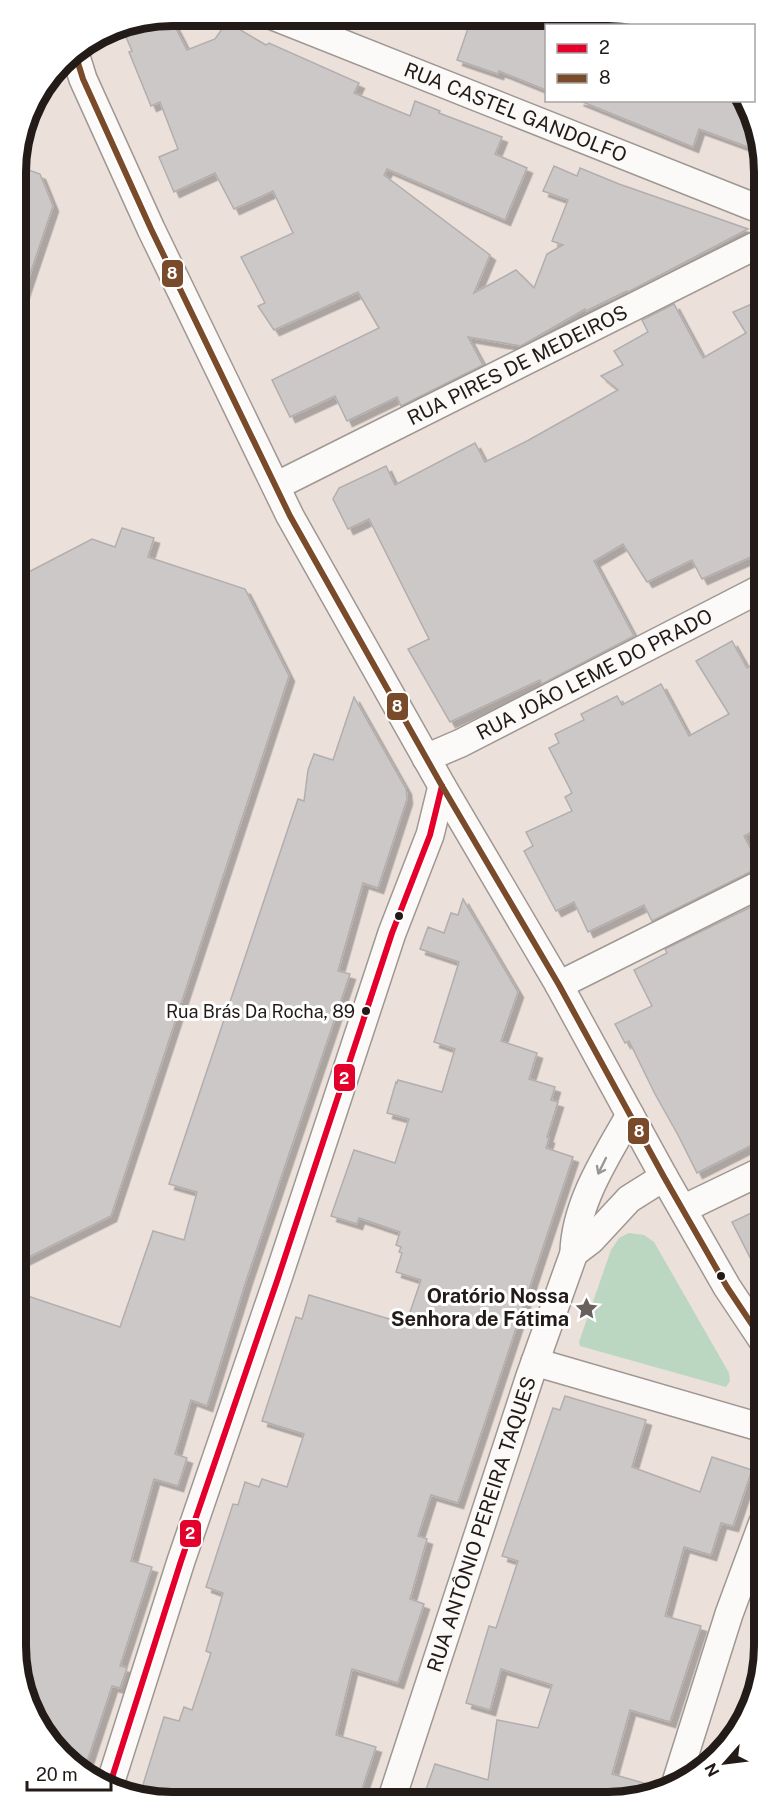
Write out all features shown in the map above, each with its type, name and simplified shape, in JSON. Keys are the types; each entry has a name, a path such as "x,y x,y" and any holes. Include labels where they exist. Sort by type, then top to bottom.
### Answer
{"street":[{"name":"RUA CASTEL GANDOLFO","path":"298,26 754,207"},
{"path":"77,60 83,79 151,229 290,516 442,786 559,985 664,1178 727,1287 753,1326"},
{"name":"RUA PIRES DE MEDEIROS","path":"276,486 754,247"},
{"name":"RUA JOÃO LEME DO PRADO","path":"426,758 460,743 754,592"},
{"path":"112,1778 181,1562 392,933 430,835 442,786"},
{"path":"559,985 754,888"},
{"name":"RUA ANTÔNIO PEREIRA TAQUES","path":"394,1792 535,1362 574,1253 574,1239 588,1195 630,1115"},
{"path":"682,1209 753,1175"},
{"path":"574,1253 591,1240 629,1199 664,1178"},
{"path":"535,1362 753,1425"},
{"path":"679,1773 729,1614 753,1549"}],"green space":[{"path":"629,1233 644,1235 654,1242 729,1373 730,1381 726,1387 580,1346 579,1342 611,1250 619,1238"}],"building":[{"path":"175,26 187,50 215,39 224,26 234,26 266,45 269,43 359,83 354,93 410,116 415,101 440,111 439,113 502,137 495,154 527,168 505,220 387,169 384,175 490,255 474,293 516,270 534,288 547,254 563,245 552,241 568,200 543,191 554,166 577,176 580,168 748,229 628,292 586,311 585,309 521,346 468,337 483,365 401,406 397,397 347,421 335,396 290,417 272,380 379,328 358,292 274,330 258,306 265,303 241,257 293,233 273,191 234,209 215,173 174,192 159,157 178,149 160,102 151,106 129,52 132,51 125,33 133,30"},
{"path":"469,26 545,26 545,90 499,71 498,74 457,60"},
{"path":"583,102 736,102 749,133 751,148 699,129 693,147"},
{"path":"26,169 40,174 53,206 26,286"},
{"path":"754,303 754,556 702,579 692,560 647,582 623,544 594,561 634,636 542,684 540,680 450,722 408,649 429,639 369,519 348,529 333,499 339,488 386,466 395,485 475,443 485,462 618,390 601,376 623,365 614,351 648,332 642,320 674,304 703,358 746,333 733,312"},
{"path":"122,528 154,538 148,557 245,589 289,676 111,1216 26,1258 26,573 92,539 115,547"},
{"path":"732,641 747,668 754,664 754,831 744,836 754,854 754,870 652,921 644,905 588,932 574,902 556,911 524,851 533,846 526,832 572,811 565,797 572,793 549,748 559,743 555,734 584,720 581,714 617,696 622,705 661,684 689,736 729,714 696,661"},
{"path":"354,697 406,789 407,799 378,888 363,883 338,971 350,974 247,1278 207,1406 191,1400 175,1454 187,1458 178,1486 154,1479 131,1561 152,1567 120,1666 127,1668 120,1688 112,1686 86,1764 62,1742 50,1727 33,1693 27,1665 26,1295 120,1327 153,1231 184,1240 197,1192 169,1184 298,799 304,801 308,770 314,754 333,760"},
{"path":"463,899 518,992 501,1041 537,1053 529,1079 555,1087 551,1100 558,1102 547,1137 549,1138 546,1148 573,1157 458,1503 431,1495 418,1536 427,1539 410,1599 424,1604 398,1683 352,1669 336,1735 376,1747 361,1792 171,1792 142,1788 164,1717 179,1721 184,1707 192,1710 211,1653 206,1651 223,1593 206,1587 233,1504 238,1505 245,1482 259,1487 262,1479 287,1487 304,1434 262,1421 296,1317 302,1319 309,1295 406,1324 421,1280 396,1272 402,1253 399,1252 401,1247 396,1245 400,1232 359,1218 357,1224 331,1216 354,1150 395,1163 409,1119 387,1113 396,1082 398,1080 442,1092 455,1049 434,1042 459,962 420,949 428,927 444,933 451,913 458,915"},
{"path":"754,906 753,1144 697,1173 629,1041 625,1043 615,1024 652,1006 634,970 667,953 665,949"},
{"path":"753,1212 753,1264 732,1222"},
{"path":"565,1396 646,1420 632,1467 700,1492 712,1457 752,1470 733,1526 721,1523 711,1555 684,1547 665,1616 701,1626 670,1722 630,1710 612,1774 651,1785 608,1792 425,1792 435,1764 488,1780 497,1720 538,1728 552,1685 501,1669 490,1710 466,1703 489,1626 496,1628 518,1561 502,1556 553,1408 560,1410"}],"transit line":[{"name":"8","path":"77,60 83,79 151,229 290,516 442,786 559,985 664,1177 727,1287 753,1326"},
{"name":"2","path":"112,1778 181,1561 278,1278 392,933 430,835 442,786"}],"place":[{"name":"Rua Brás Da Rocha, 89","path":"366,1011"},
{"name":"Oratório Nossa Senhora de Fátima","path":"587,1308"}]}
